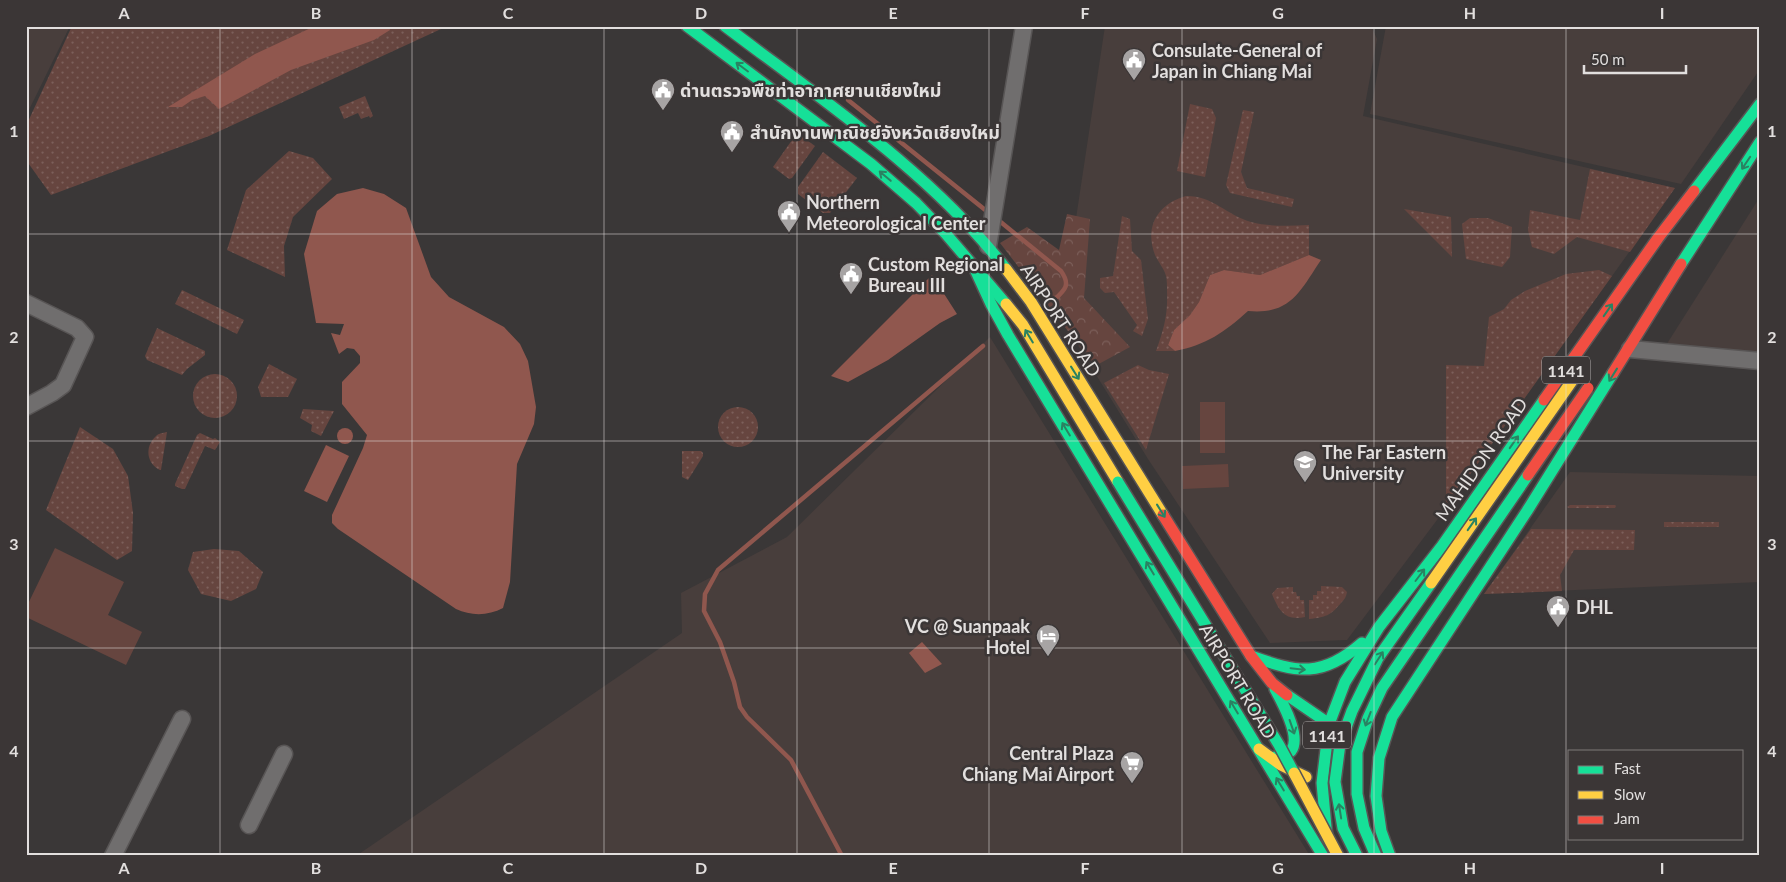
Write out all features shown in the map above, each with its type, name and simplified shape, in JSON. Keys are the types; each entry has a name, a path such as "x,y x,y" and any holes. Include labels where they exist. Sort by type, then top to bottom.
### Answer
{"main road":[{"name":"AIRPORT ROAD","path":"687,26 871,164 916,203 973,265 1023,324 1279,745 1338,856"},
{"name":"AIRPORT ROAD","path":"725,26 892,154 935,192 988,246 1031,302 1251,656"},
{"name":"MAHIDON ROAD","path":"1597,345 1760,104"},
{"name":"MAHIDON ROAD","path":"1331,856 1325,822 1322,783 1328,724 1345,682 1379,627 1442,546 1658,238 1753,114"},
{"name":"1141","path":"1605,365 1760,142"},
{"name":"1141","path":"1390,856 1381,831 1376,796 1378,761 1392,717 1506,544 1630,349 1731,185"},
{"name":"AIRPORT ROAD","path":"973,265 1008,335 1323,856"},
{"name":"MAHIDON ROAD","path":"1357,856 1342,828 1335,782 1340,744 1359,694 1378,658 1577,374"},
{"name":"1141","path":"1376,856 1364,828 1357,794 1357,752 1368,718 1382,688 1591,384"},
{"path":"1407,592 1406,604 1412,614 1422,624 1436,629 1451,625"},
{"path":"1251,656 1282,668 1319,670 1352,654 1379,627"},
{"name":"1141","path":"1251,656 1272,683 1378,761"},
{"path":"1269,758 1285,755 1291,750 1295,738 1294,727 1272,683"},
{"path":"1259,749 1287,770 1322,783 1358,778 1378,761"}],"street":[{"path":"988,246 1024,26"},
{"path":"26,303 77,328 84,337 63,385 26,407"},
{"path":"1630,349 1760,361"},
{"path":"113,856 182,719"},
{"path":"249,825 284,754"}],"shaded area":[{"path":"26,26 70,26 26,116"},
{"path":"315,26 389,26 390,30 374,40 291,70 219,109 205,96 192,100 182,107 168,107 255,54"},
{"path":"1105,26 1360,26 1372,28 1377,39 1363,116 1675,188 1446,508 1347,640 1270,643 1148,459 1061,318"},
{"path":"1386,26 1760,26 1760,69 1681,184 1370,114"},
{"path":"363,188 384,194 406,208 431,277 449,297 504,327 520,344 528,361 536,407 534,424 517,464 510,582 503,608 491,613 474,614 456,609 338,529 332,523 332,515 363,448 367,435 342,404 342,382 360,363 360,356 354,349 347,348 339,354 331,333 340,335 344,324 316,323 304,254 317,211 337,194"},
{"path":"1760,197 1760,358 1663,350"},
{"path":"1309,255 1321,260 1300,291 1284,305 1263,311 1248,311 1214,337 1196,345 1175,351 1168,345 1174,330 1190,315 1199,302 1210,275 1224,270 1260,275"},
{"path":"932,275 957,314 940,323 888,360 848,382 831,376"},
{"name":"Central Plaza Chiang Mai Airport","path":"990,337 1310,856 356,856 682,633 681,593 787,537"},
{"path":"345,428 351,430 353,436 351,442 345,444 339,442 337,436 339,430"},
{"path":"326,445 349,456 327,502 304,491"},
{"path":"1570,472 1760,476 1760,582 1484,594"},
{"path":"922,642 942,664 925,673 909,653"}],"green space":[{"path":"72,26 438,26 441,29 209,136 51,195 26,160 26,126"},
{"path":"365,96 373,116 361,119 358,113 344,119 339,107"},
{"path":"1190,104 1212,109 1216,118 1205,177 1177,171"},
{"path":"1243,110 1254,112 1241,172 1247,188 1294,199 1292,207 1230,193 1226,185"},
{"path":"797,133 815,146 792,178 789,179 773,167"},
{"path":"289,151 313,158 332,179 293,217 284,246 285,277 227,250 246,190"},
{"path":"823,152 857,178 830,213 823,213 798,194 798,187"},
{"path":"1590,169 1675,188 1630,252 1577,237 1554,254 1532,247 1528,230 1530,210 1580,220"},
{"path":"1186,196 1212,202 1242,219 1258,224 1309,225 1309,255 1260,275 1224,270 1210,275 1199,302 1190,315 1174,330 1168,345 1175,351 1156,351 1166,314 1167,285 1165,273 1155,255 1151,235 1156,218 1161,211 1176,200"},
{"path":"1404,209 1451,217 1452,257"},
{"path":"1067,214 1090,219 1084,298 1130,347 1095,366 1000,243 1027,227 1059,250"},
{"path":"1122,216 1130,219 1132,251 1141,260 1148,319 1142,336 1133,331 1137,325 1114,292 1105,293 1100,288 1100,278 1113,276"},
{"path":"1470,218 1488,218 1512,227 1510,257 1502,267 1466,259 1462,224"},
{"path":"1599,270 1612,276 1446,508 1446,365 1484,366 1489,317 1504,309 1511,300 1525,291 1566,274"},
{"path":"182,290 244,320 237,334 175,304"},
{"path":"157,328 205,351 205,355 182,375 147,360 145,356"},
{"path":"269,364 297,379 288,397 261,397 258,387"},
{"path":"1138,365 1149,370 1169,374 1146,450 1104,383"},
{"path":"219,374 231,380 236,387 236,405 231,412 224,417 211,418 203,415 196,408 193,392 196,384 203,377"},
{"path":"1200,402 1225,402 1225,453 1200,453"},
{"path":"734,407 742,407 749,410 755,416 758,427 755,438 749,444 742,447 734,447 727,444 721,438 718,431 718,423 721,416 727,410"},
{"path":"303,409 334,411 321,436 311,431 312,425 300,418"},
{"path":"80,427 113,449 128,476 133,513 132,551 117,560 46,510"},
{"path":"167,432 160,470 152,464 149,450 152,440 156,436"},
{"path":"200,433 213,439 215,438 220,442 215,450 205,446 185,489 182,489 175,486 175,484 197,435"},
{"path":"682,451 701,451 703,453 688,480 682,477"},
{"path":"1228,464 1229,487 1183,489 1182,466"},
{"path":"1570,505 1616,506 1615,508 1567,507"},
{"path":"1664,522 1719,522 1719,527 1664,527"},
{"path":"1531,529 1635,530 1634,550 1574,550 1560,575 1562,591 1484,594"},
{"path":"55,548 124,582 108,615 142,632 126,665 26,617 26,608"},
{"path":"214,549 239,551 263,572 256,589 231,601 201,594 188,570 193,552"},
{"path":"1321,586 1342,587 1347,592 1346,597 1331,613 1309,619 1309,600 1313,600 1313,595 1317,595 1317,591 1321,591"},
{"path":"1293,587 1293,592 1300,596 1300,600 1304,600 1305,617 1288,616 1280,610 1272,594 1277,588"}],"waterway":[{"path":"848,100 989,213"},
{"path":"997,219 1061,271 1066,284 1054,300"},
{"path":"842,856 791,760 747,717 740,707 734,682 720,642 704,611 705,594 718,570 983,346"}],"traffic: fast":[{"path":"687,26 871,164 916,203 946,234 1006,304"},
{"path":"725,26 837,110 910,169 977,234 1006,269"},
{"path":"1694,191 1760,104"},
{"path":"1681,264 1760,142"},
{"path":"973,265 1008,335 1323,856"},
{"path":"1390,856 1381,831 1376,796 1379,758 1392,717 1527,511 1613,373"},
{"path":"1327,838 1322,783 1329,724 1345,682 1379,627 1442,546 1544,400"},
{"path":"1376,856 1364,828 1357,794 1357,752 1368,718 1382,688 1528,475"},
{"path":"1118,482 1279,745 1294,773"},
{"path":"1357,856 1343,828 1335,782 1340,744 1352,711 1378,658 1431,583"},
{"path":"1251,656 1296,669 1309,669 1322,667 1334,662 1362,643"},
{"path":"1269,758 1286,754 1291,751 1294,745 1293,729 1290,720 1275,689"},
{"path":"1287,695 1344,734"}],"traffic: slow":[{"path":"1006,269 1031,302 1163,515"},
{"path":"1006,304 1023,325 1118,482"},
{"path":"1431,583 1574,378"},
{"path":"1259,749 1281,765 1306,777"},
{"path":"1294,773 1338,856"}],"traffic: jam":[{"path":"1544,400 1658,238 1694,191"},
{"path":"1613,373 1681,264"},
{"path":"1528,475 1588,388"},
{"path":"1163,515 1251,656 1272,683 1287,695"}],"place":[{"name":"Consulate-General of Japan in Chiang Mai","path":"1134,81"},
{"name":"ด่านตรวจพืชท่าอากาศยานเชียงใหม่","path":"663,111"},
{"name":"สำนักงานพาณิชย์จังหวัดเชียงใหม่","path":"732,153"},
{"name":"Northern Meteorological Center","path":"789,233"},
{"name":"Custom Regional Bureau III","path":"851,295"},
{"name":"The Far Eastern University","path":"1305,483"},
{"name":"DHL","path":"1558,628"},
{"name":"VC @ Suanpaak Hotel","path":"1048,657"},
{"name":"Central Plaza Chiang Mai Airport","path":"1132,784"}]}
